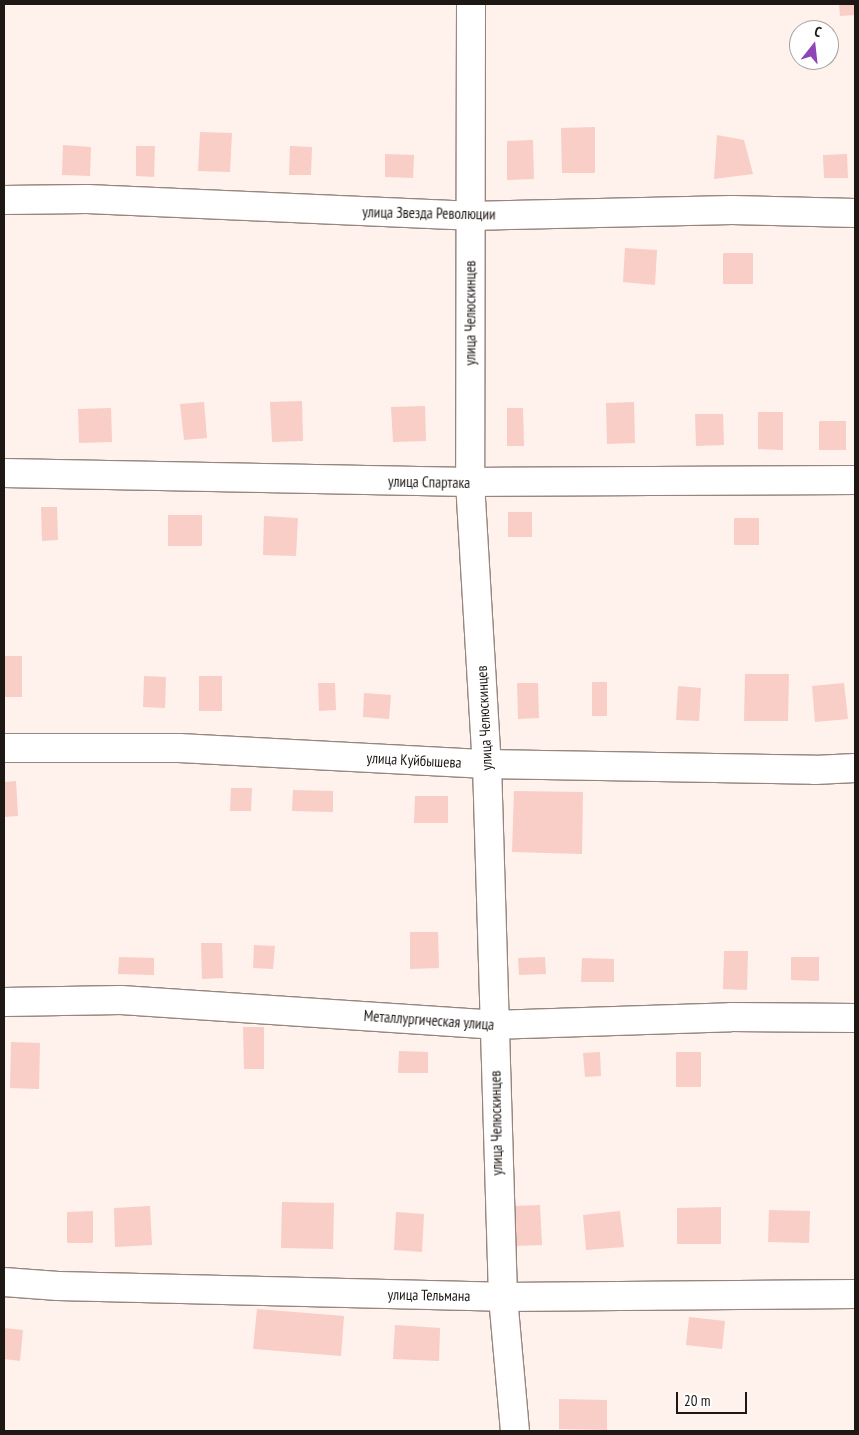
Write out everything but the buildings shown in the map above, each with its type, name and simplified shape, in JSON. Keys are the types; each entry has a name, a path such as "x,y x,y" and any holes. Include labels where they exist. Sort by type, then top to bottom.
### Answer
{"street":[{"name":"улица Челюскинцев","path":"471,4 470,482 487,764 503,1297 515,1431"},
{"name":"улица Звезда Революции","path":"4,200 87,199 470,216 732,210 855,213"},
{"name":"улица Спартака","path":"4,473 470,482 855,480"},
{"name":"улица Куйбышева","path":"4,748 179,748 487,764 815,770 855,768"},
{"name":"Металлургическая улица","path":"4,1002 121,1000 494,1025 731,1017 855,1018"},
{"name":"улица Тельмана","path":"4,1282 58,1286 503,1297 855,1294"}]}
